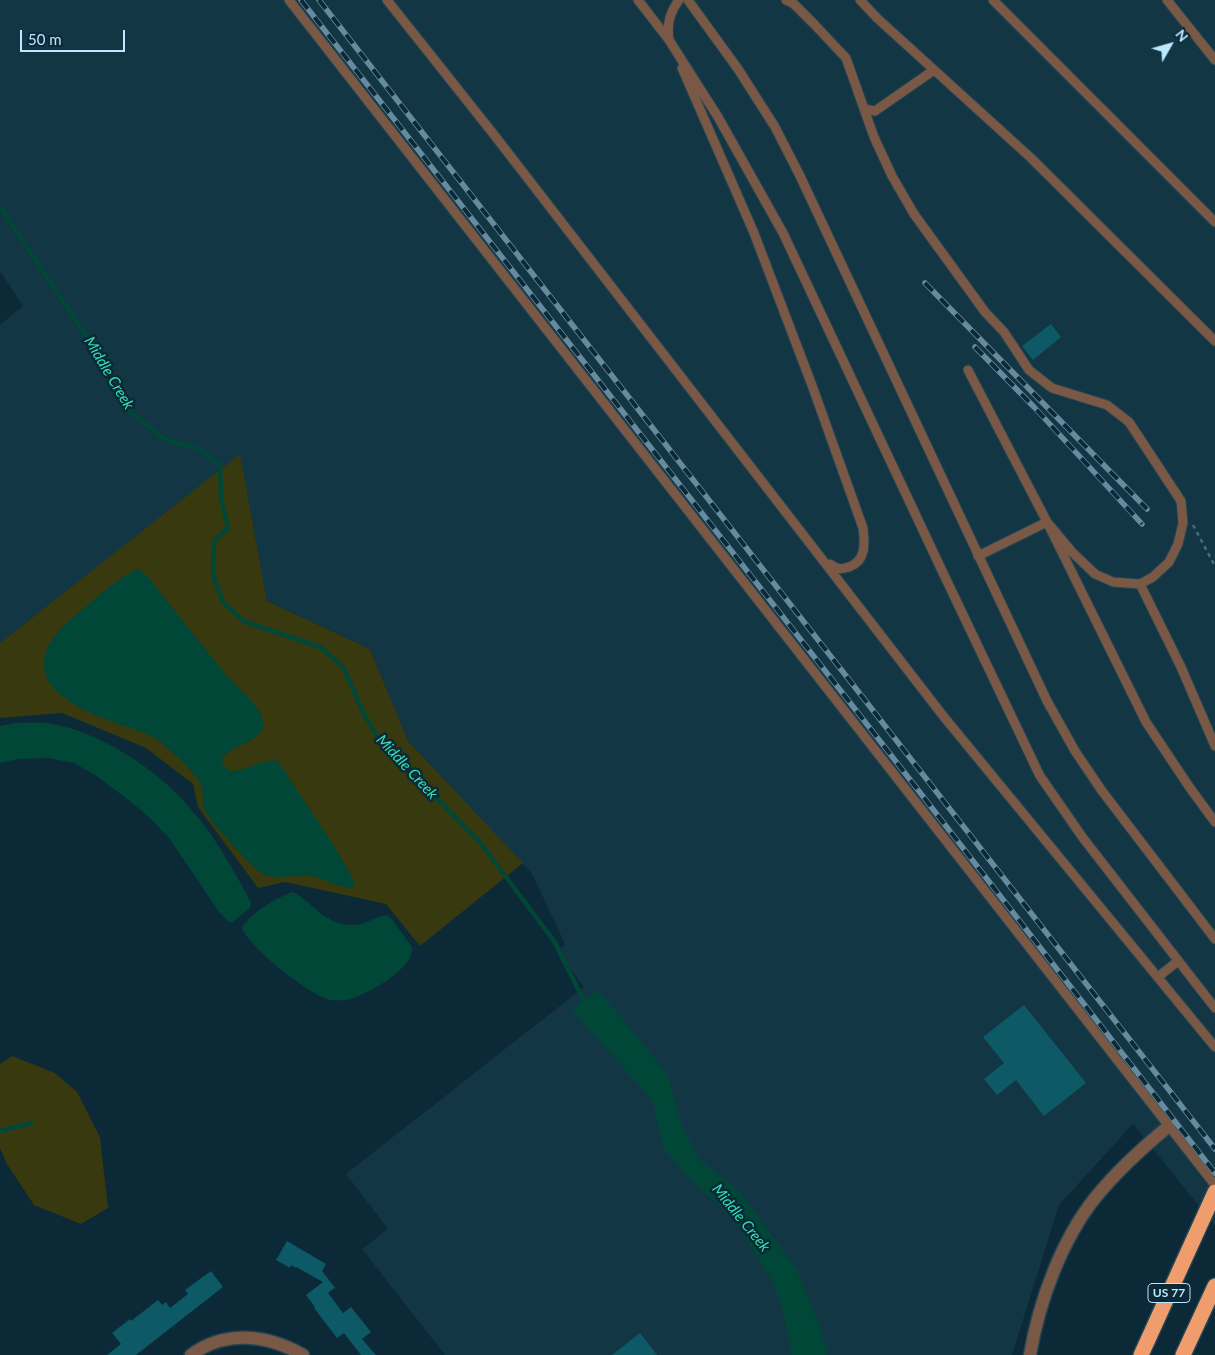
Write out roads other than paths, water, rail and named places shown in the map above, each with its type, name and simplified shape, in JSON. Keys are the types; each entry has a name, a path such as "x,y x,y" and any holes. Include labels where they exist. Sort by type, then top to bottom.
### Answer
{"highway":[{"name":"US 77","path":"1141,1355 1215,1192"},
{"name":"US 77","path":"1183,1355 1215,1286"}],"street":[{"path":"1030,1355 1034,1331 1044,1297 1057,1263 1076,1228 1094,1199 1118,1172 1140,1150 1169,1126"},
{"path":"192,1355 210,1344 226,1339 258,1338 275,1341 303,1355"}],"lane":[{"path":"289,0 1215,1185"},
{"path":"387,0 975,756 1215,1047"},
{"path":"638,0 669,40 718,116 783,233 1040,776 1083,838 1215,1008"},
{"path":"679,0 671,11 667,26 669,40 754,233 813,388 863,528 865,546 861,558 854,565 844,569 836,568 823,559"},
{"path":"688,0 738,70 775,127 804,184 1047,701 1075,751 1102,791 1215,939"},
{"path":"786,0 794,4 846,58 864,109 892,176 914,214 985,312 1004,332 1029,370 1052,388 1107,405 1130,422 1180,501 1183,523 1178,544 1169,562 1153,577 1140,584 1113,582 1095,574 1072,552 1047,522"},
{"path":"860,0 1031,158 1215,342"},
{"path":"993,0 1215,222"},
{"path":"1166,0 1215,60"},
{"path":"864,109 875,112 934,70"},
{"path":"968,370 1047,522 1146,722 1215,822"},
{"path":"978,556 1047,522"},
{"path":"1140,584 1181,667 1215,746"},
{"path":"1158,977 1178,961"}],"water":[{"path":"138,569 149,578 210,655 253,703 261,715 263,727 260,733 248,742 228,752 222,764 231,771 266,761 278,761 338,852 355,883 353,887 336,885 310,876 276,877 265,875 232,844 207,815 203,806 200,783 187,767 161,742 145,733 81,708 58,693 50,683 45,673 44,661 49,644 56,634 103,592 123,577"},
{"path":"15,723 45,723 79,731 110,745 157,776 194,812 209,832 251,902 250,908 233,922 229,922 219,912 169,838 149,817 95,775 74,763 48,758 18,759 0,763 0,726"},
{"path":"293,892 320,913 342,924 356,925 386,915 391,918 412,947 411,955 406,964 377,987 345,1000 332,1000 311,991 267,958 246,935 242,927 265,906"},
{"path":"597,991 624,1020 668,1076 682,1126 700,1160 740,1192 797,1270 821,1330 827,1355 792,1355 781,1303 771,1279 732,1216 692,1182 664,1149 653,1101 572,1010"}],"waterway":[{"name":"Middle Creek","path":"0,207 95,349 127,409 166,440 199,449 220,465 221,498 228,528 214,541 213,575 223,602 243,621 320,647 343,667 363,712 378,738 479,841 554,941 587,1007"},
{"path":"0,1131 31,1123"}],"railway":[{"path":"301,0 1215,1173"},
{"path":"319,0 1215,1149"},
{"path":"925,283 1147,509"},
{"path":"975,347 1034,407 1142,524"}]}
